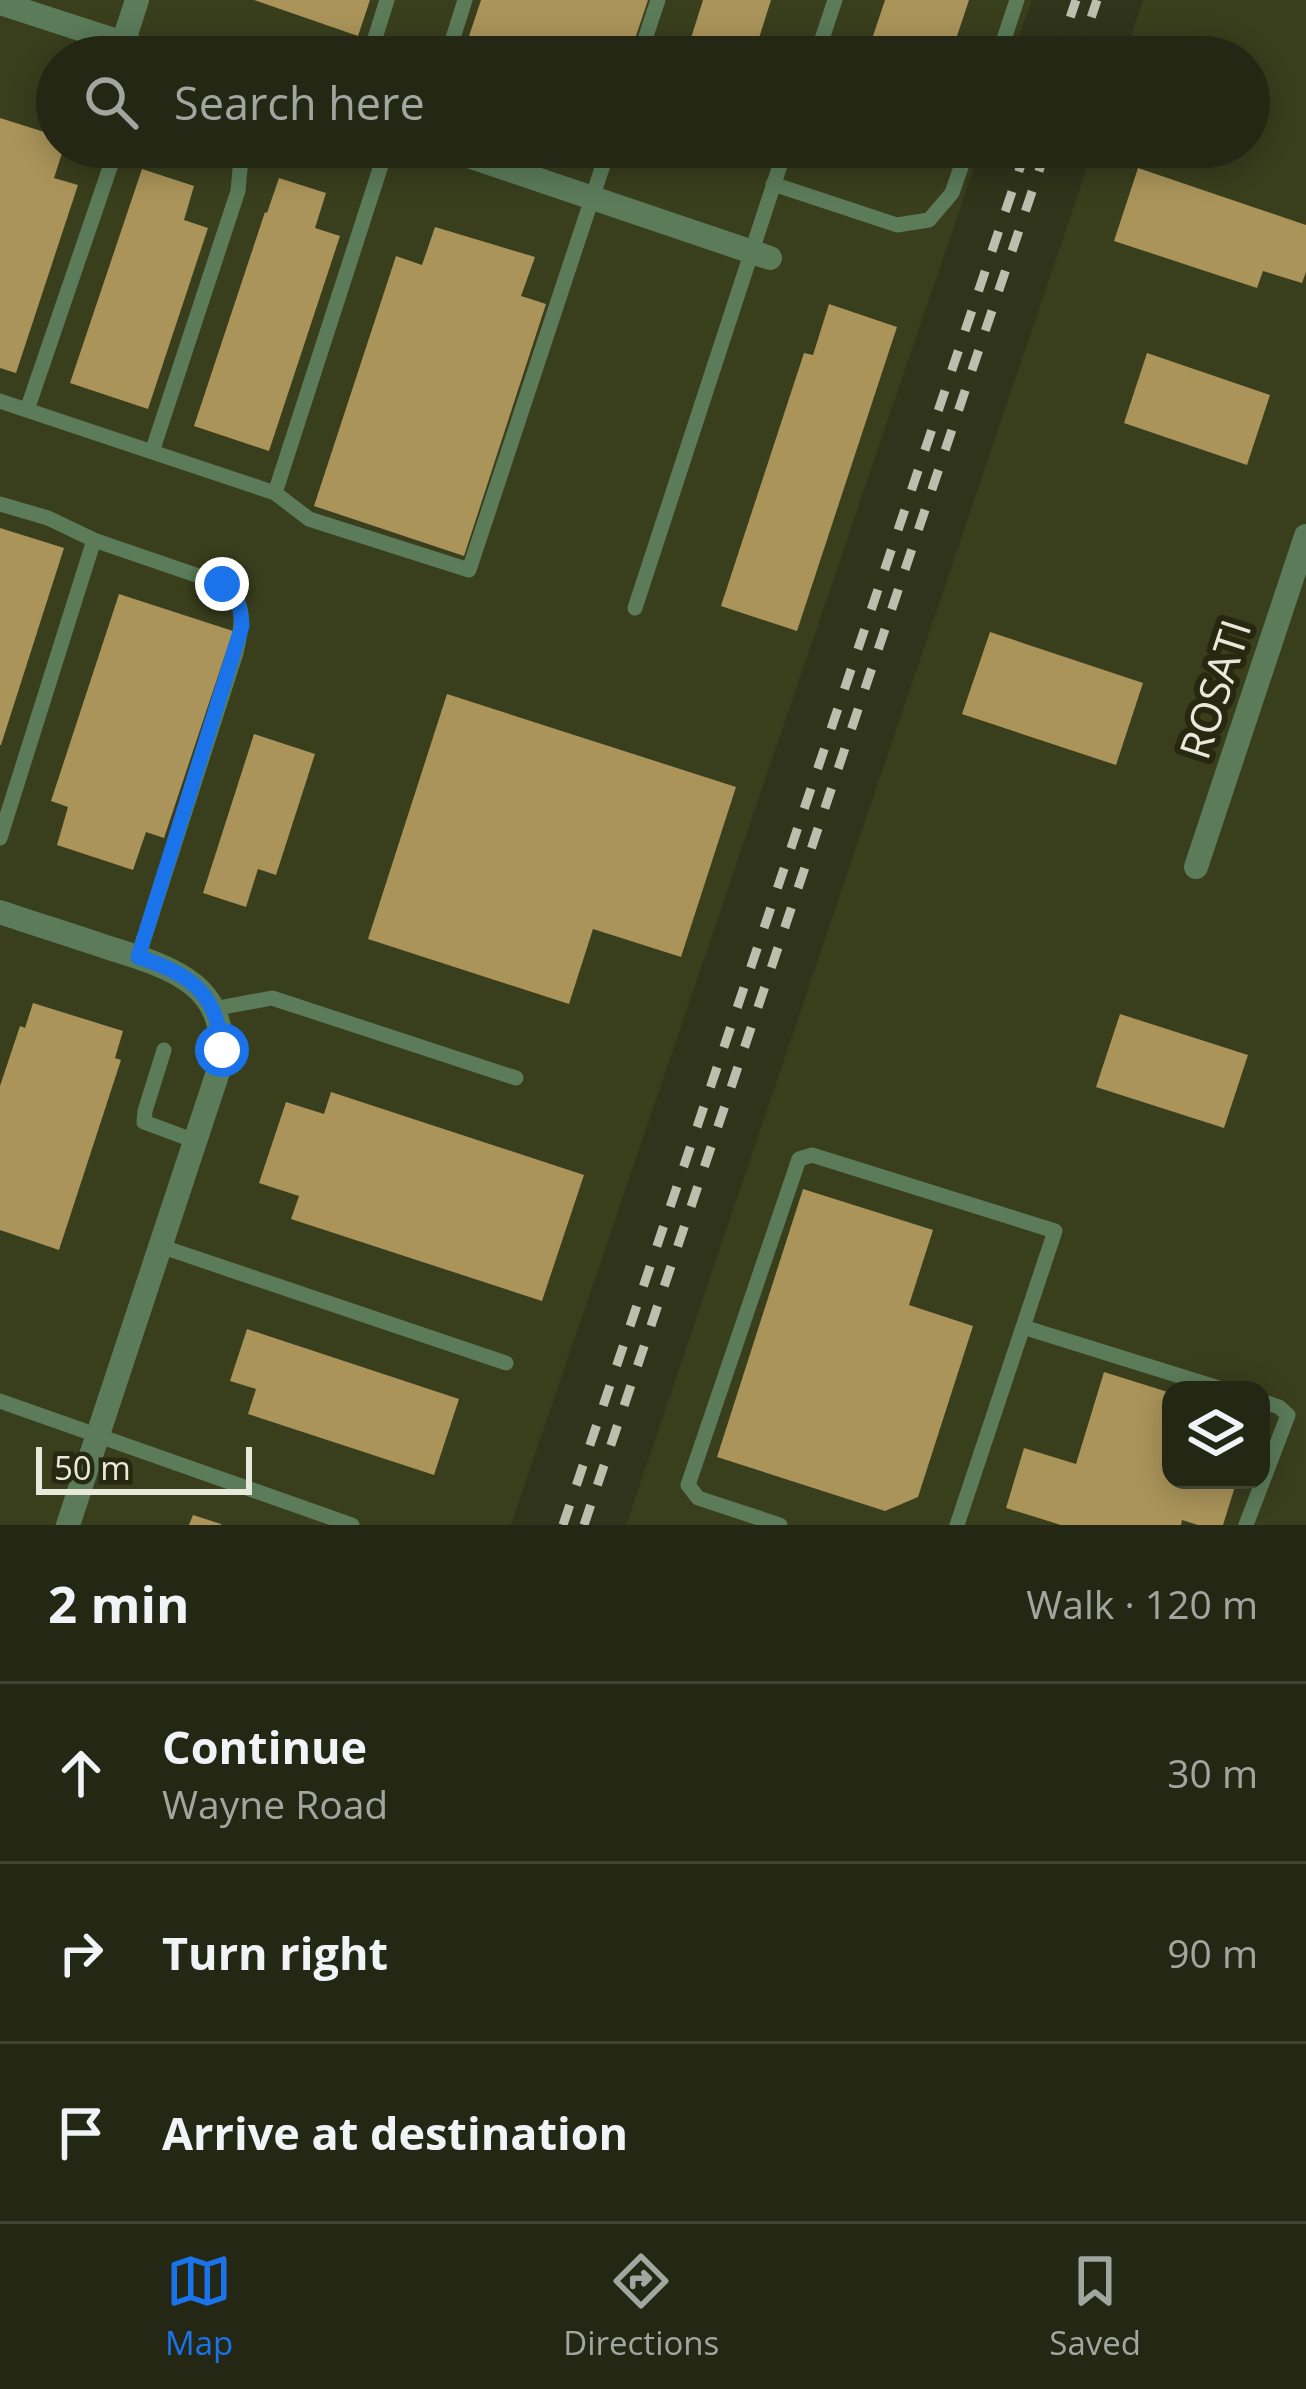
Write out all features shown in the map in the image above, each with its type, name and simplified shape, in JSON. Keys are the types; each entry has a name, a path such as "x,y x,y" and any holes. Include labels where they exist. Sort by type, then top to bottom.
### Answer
{"street":[{"path":"125,36 137,0"},
{"path":"0,3 101,36"},
{"path":"504,168 760,254"},
{"name":"ROSATI","path":"1196,867 1306,536"},
{"path":"0,912 163,965 189,979 214,1009 220,1029 220,1066 68,1525"}],"lane":[{"path":"376,36 387,0"},
{"path":"454,36 465,0"},
{"path":"646,36 658,0"},
{"path":"823,36 835,0"},
{"path":"1005,36 1017,0"},
{"path":"27,410 110,168"},
{"path":"152,452 238,191 240,168"},
{"path":"274,494 379,168"},
{"path":"0,401 274,494 309,519 469,570 602,168"},
{"path":"635,608 760,254 778,168"},
{"path":"773,184 897,225 929,220 952,193 961,168"},
{"path":"0,503 222,584 231,590 241,611 236,653 138,957"},
{"path":"0,838 94,540"},
{"path":"214,1009 272,998 516,1078"},
{"path":"164,1050 144,1121 195,1141"},
{"path":"779,1525 698,1498 688,1486 799,1159 812,1155 1055,1232 957,1525"},
{"path":"160,1246 506,1363"},
{"path":"1023,1327 1196,1381"},
{"path":"0,1401 352,1525"},
{"path":"1270,1404 1288,1415 1270,1462"},
{"path":"1246,1525 1260,1489"}],"shaded area":[{"path":"0,0 1032,0 1019,36 36,36 36,168 974,168 511,1525 0,1525"},
{"path":"1143,0 1306,0 1306,1525 626,1525 1087,168 1270,168 1270,36 1131,36"}],"building":[{"path":"254,0 370,0 358,36"},
{"path":"481,0 648,0 636,36 469,36"},
{"path":"703,0 771,0 760,36 692,36"},
{"path":"885,0 969,0 957,36 873,36"},
{"path":"0,118 36,129 36,168 57,168 54,178 78,185 16,373 0,368"},
{"path":"1138,168 1306,225 1302,283 1263,271 1257,288 1114,241"},
{"path":"142,169 194,186 184,220 208,228 148,409 70,383"},
{"path":"279,178 326,193 315,228 340,236 269,451 194,426"},
{"path":"435,227 535,257 521,296 546,304 464,556 314,506 396,256 422,265"},
{"path":"829,304 897,327 797,631 721,606 804,353 813,355"},
{"path":"1147,353 1270,395 1247,465 1124,423"},
{"path":"0,528 64,548 1,745 0,745"},
{"path":"119,594 233,631 164,838 146,832 133,870 57,845 68,807 51,801"},
{"path":"990,632 1143,683 1116,765 962,714"},
{"path":"447,694 736,787 681,957 593,929 569,1004 368,939"},
{"path":"254,734 315,754 276,875 258,869 246,907 203,893"},
{"path":"33,1003 123,1031 115,1058 121,1060 59,1250 0,1230 0,1086"},
{"path":"1120,1014 1248,1055 1224,1128 1096,1087"},
{"path":"331,1092 584,1175 542,1301 291,1219 299,1196 259,1183 286,1102 324,1114"},
{"path":"803,1189 933,1230 909,1305 973,1326 918,1497 885,1511 717,1457"},
{"path":"247,1329 459,1399 434,1475 248,1414 256,1389 230,1381"},
{"path":"1104,1372 1162,1390 1162,1489 1234,1489 1223,1525 1182,1520 1181,1525 1061,1525 1006,1508 1024,1448 1076,1464"},
{"path":"193,1515 221,1524 221,1525 189,1525"}],"railway":[{"path":"1064,36 1076,0"},
{"path":"1085,36 1097,0"},
{"path":"563,1525 1020,168"},
{"path":"584,1525 1040,168"}],"route":[{"path":"222,584 231,590 241,611 236,653 138,957 189,979 208,999 220,1029 222,1050"}]}
